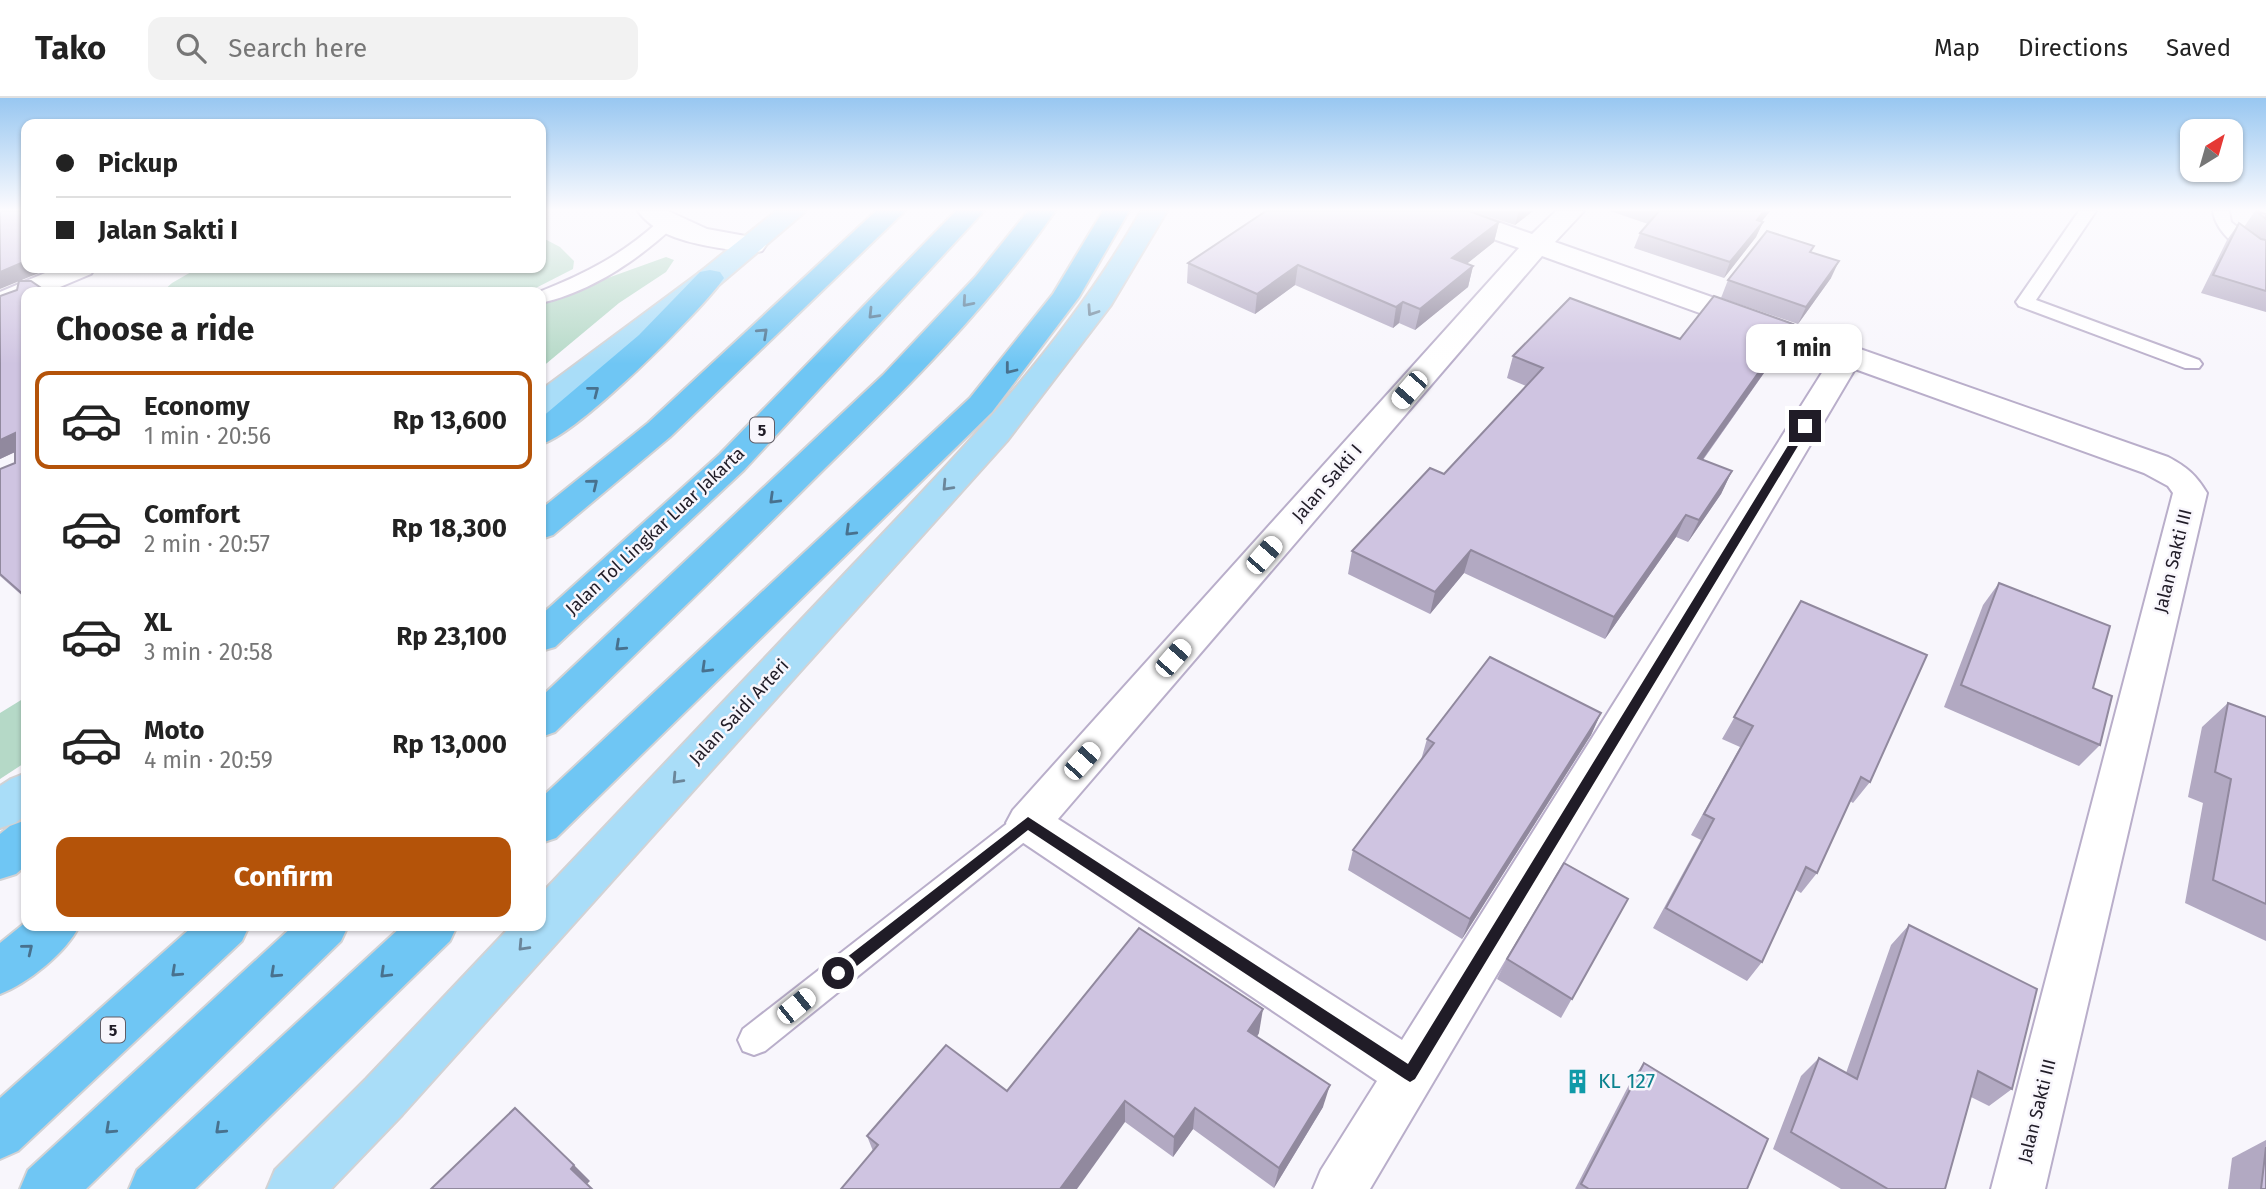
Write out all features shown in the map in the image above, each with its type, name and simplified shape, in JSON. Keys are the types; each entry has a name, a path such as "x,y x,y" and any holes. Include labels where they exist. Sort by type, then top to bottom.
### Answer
{"highway":[{"path":"546,523 659,430 838,262"},
{"name":"Jalan Tol Lingkar Luar Jakarta","path":"546,632 732,461 922,262"},
{"path":"546,716 841,435 928,347 1003,262"},
{"path":"546,820 981,404 1065,297 1086,262"},
{"path":"546,430 621,370 672,322 710,278"},
{"path":"0,860 21,843"},
{"path":"0,972 50,931"},
{"name":"5","path":"0,1133 221,931"},
{"path":"47,1189 320,931"},
{"path":"156,1189 429,931"}],"main road":[{"path":"546,401 730,262"},
{"name":"Jalan Saidi Arteri","path":"546,921 995,434 1063,352 1125,262"},
{"path":"0,810 21,795"},
{"name":"Jalan Saidi Arteri","path":"294,1189 393,1087 537,931"}],"street":[{"name":"Jalan Sakti I","path":"1028,822 1522,262"},
{"name":"Jalan Sakti III","path":"1581,262 2156,465 2180,478 2190,493 2018,1189"},
{"path":"36,287 69,273"},
{"path":"0,302 21,293"},
{"path":"1340,1189 1847,357"},
{"path":"1028,822 1410,1074"}],"lane":[{"path":"546,296 605,273 621,262"},
{"path":"2052,262 2025,302 2192,365"},
{"path":"754,1040 1028,822"}],"green space":[{"path":"546,262 574,262 573,269 538,287 168,287 189,273 546,273"},
{"path":"652,262 673,262 666,272 619,303 546,364 546,300"},
{"path":"21,700 21,765 0,779 0,713"}],"building":[{"path":"0,262 21,262 21,263 0,272"},
{"path":"1462,262 1473,266 1420,309 1403,302 1396,307 1298,265 1257,294 1188,263"},
{"path":"1742,262 1838,262 1806,307 1728,280"},
{"path":"2220,262 2266,262 2266,291 2213,275"},
{"path":"19,281 31,281 40,287 21,287 21,593 0,574 0,469 15,463 15,433 0,440 0,296 17,290"},
{"path":"1714,296 1793,324 1698,458 1732,471 1699,520 1686,515 1614,617 1471,550 1435,592 1352,551 1430,468 1444,474 1543,368 1513,356 1570,298 1680,339"},
{"path":"1999,583 2110,626 2093,688 2112,696 2100,745 1961,685"},
{"path":"1801,601 1927,655 1870,782 1861,777 1817,873 1806,867 1762,962 1666,908 1714,819 1704,814 1753,726 1734,717"},
{"path":"1490,657 1601,713 1470,919 1353,850 1434,743 1427,739"},
{"path":"2228,703 2266,717 2266,904 2213,880 2231,779 2215,772"},
{"path":"1564,863 1628,899 1572,999 1507,959"},
{"path":"1909,925 2037,989 2012,1089 1978,1071 1945,1189 1888,1189 1791,1132 1819,1058 1857,1079"},
{"path":"1139,928 1263,1009 1248,1031 1330,1085 1279,1168 1195,1108 1174,1137 1125,1101 1060,1189 841,1189 878,1145 867,1136 946,1045 1007,1091"},
{"path":"1644,1063 1768,1139 1747,1189 1589,1189 1581,1184"},
{"path":"515,1108 574,1165 571,1169 592,1189 431,1189"},
{"path":"2266,1147 2266,1189 2261,1189"}],"place":[{"name":"KL 127","path":"1578,1081"}],"route":[{"path":"838,973 1028,822 1410,1074 1805,426"}]}
